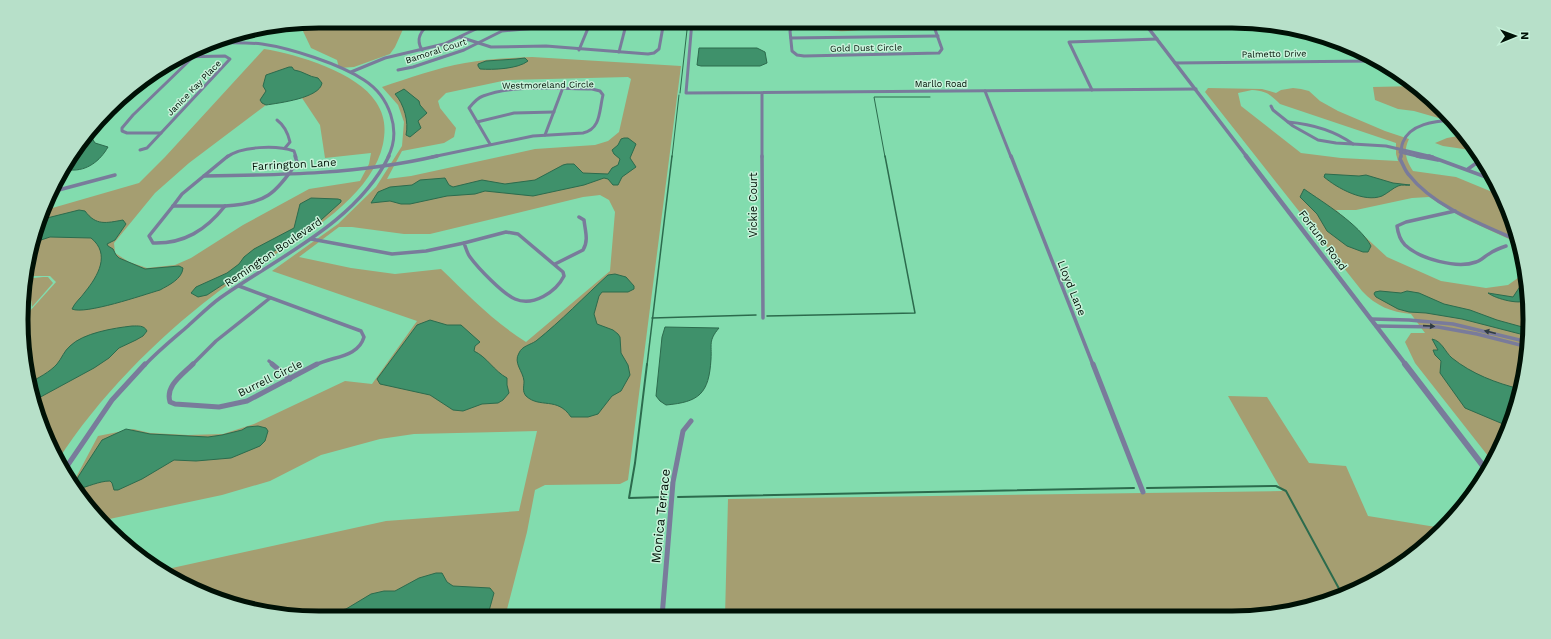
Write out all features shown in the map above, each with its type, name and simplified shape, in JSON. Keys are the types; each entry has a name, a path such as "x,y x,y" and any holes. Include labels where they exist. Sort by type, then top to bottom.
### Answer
{"street":[{"path":"422,50 419,46 419,40 421,31 424,28"},
{"path":"351,72 385,58 444,44 476,28"},
{"name":"Bamoral Court","path":"398,70 452,55 502,31 536,28"},
{"path":"579,50 587,28"},
{"path":"619,52 625,28"},
{"path":"460,37 491,47 546,46 579,50 648,54 658,52 663,28"},
{"name":"Marllo Road","path":"691,28 686,93 1196,89"},
{"path":"792,28 791,38 938,36"},
{"name":"Gold Dust Circle","path":"791,38 792,51 797,55 842,56 936,54 941,52 942,49 935,28"},
{"name":"Fortune Road","path":"1148,28 1483,466"},
{"path":"1092,90 1069,42 1157,39"},
{"name":"Remington Boulevard","path":"67,466 112,400 145,364 196,318 239,286 311,239 356,201 368,188 384,166 390,154 394,126 391,113 379,95 366,81 351,72 295,51 278,47 226,43"},
{"name":"Janice Kay Place","path":"140,150 147,148 162,133 230,59 224,56 195,56"},
{"path":"162,133 127,133 122,131 122,128 133,115 191,58"},
{"name":"Palmetto Drive","path":"1175,63 1366,61"},
{"name":"Westmoreland Circle","path":"384,166 427,159 490,144 545,135 583,133 591,131 596,126 603,95 600,91 592,89 508,91 483,96 474,101 469,108 490,144"},
{"path":"545,135 562,90"},
{"name":"Lloyd Lane","path":"985,91 1143,492"},
{"name":"Vickie Court","path":"762,93 763,318"},
{"path":"1271,106 1272,110 1288,122 1307,135 1318,140 1386,146 1427,160 1442,160 1485,176"},
{"path":"477,122 507,114 554,112"},
{"path":"277,120 283,124 289,135 290,142 284,148"},
{"path":"1445,121 1423,125 1410,131 1404,137 1400,151 1401,161 1414,180 1434,198 1455,211 1511,237"},
{"path":"1288,122 1298,122 1340,137 1350,141 1353,144"},
{"path":"172,206 246,205 266,196 278,189 289,175 297,162 294,151 284,148 244,149 236,151 182,194 172,206 149,236 153,242 174,243 186,239 212,221 225,206"},
{"path":"1468,169 1475,164 1478,164"},
{"name":"Farrington Lane","path":"204,176 325,173 384,166"},
{"path":"59,190 116,175"},
{"path":"1455,211 1406,222 1397,226 1396,233 1402,242 1411,250 1435,260 1451,264 1465,265 1476,263 1489,254 1506,246"},
{"path":"556,264 583,250 588,243 584,220 579,217"},
{"path":"311,239 392,254 426,252 464,243 511,232 518,234 556,264 563,272 564,276 562,282 543,297 523,301 514,299 475,264 469,256 464,243"},
{"name":"Burrell Circle","path":"239,286 361,331 364,337 362,344 354,352 323,361 247,401 219,407 174,404 170,402 168,395 170,388 216,341 270,298"},
{"path":"1371,319 1408,320 1453,324 1522,340"},
{"path":"1408,320 1412,326"},
{"path":"1376,326 1412,326 1453,329 1522,346"},
{"path":"1509,337 1511,343"},
{"path":"268,361 290,379"},
{"name":"Monica Terrace","path":"662,611 673,482 683,431 691,421"}],"shaded area":[{"path":"404,28 390,54 354,67 339,68 337,60 311,48 302,29"},
{"path":"822,28 878,28 841,31"},
{"path":"699,48 757,48 765,52 767,63 760,66 701,66 697,65"},
{"path":"264,49 293,55 326,66 356,82 376,102 384,122 383,144 374,168 358,190 337,211 312,230 235,280 192,312 170,331 109,392 62,455 43,413 30,358 29,308 29,312 56,282 50,276 31,276 43,226 50,209 139,183 165,157","holes":["302,98 320,125 325,158 371,153 369,164 360,181 309,189 243,225 191,258 175,265 147,268 129,262 115,253 114,243 155,193 189,163 266,105"]},
{"path":"532,57 681,66 628,480 620,484 545,485 535,490 527,532 507,611 320,611 281,609 226,596 191,581 169,569 386,521 519,511 537,431 414,434 380,439 321,455 270,481 222,495 107,520 88,497 75,479 98,436 133,429 150,433 188,435 223,434 254,424 345,381 372,384 417,321 272,271 338,224 376,187 402,146 404,122 398,105 382,87 455,65 498,59","holes":["628,77 631,79 619,132 608,141 595,145 535,149 411,176 387,179 402,151 444,143 454,137 456,128 440,108 438,101 446,93 507,80","600,195 609,200 615,212 610,271 526,342 492,317 441,269 395,274 351,268 299,257 339,227 352,227 404,234 430,234 583,197"]},
{"path":"525,58 528,61 518,66 505,68 480,69 478,66 478,64 486,61"},
{"path":"289,67 318,78 322,83 320,88 307,96 298,99 266,105 262,103 260,100 266,91 263,86 266,75"},
{"path":"1406,86 1424,100 1447,123 1442,119 1414,111 1398,109 1375,100 1373,87"},
{"path":"1208,88 1262,89 1276,93 1281,90 1293,88 1309,91 1320,101 1338,111 1385,131 1409,139 1406,148 1406,155 1413,171 1456,177 1494,193 1508,226 1512,240 1463,218 1429,197 1412,198 1356,210 1336,210 1387,257 1441,281 1486,288 1508,285 1520,277 1523,320 1521,358 1508,413 1488,457 1415,363 1405,342 1411,333 1425,333 1411,314 1390,310 1373,301 1362,291 1205,92","holes":["1252,90 1264,92 1280,104 1396,143 1396,154 1398,161 1341,158 1301,153 1241,106 1238,93"]},
{"path":"404,89 419,101 420,105 427,113 418,121 421,128 410,137 406,135 406,119 401,103 395,94"},
{"path":"1458,136 1468,150 1443,146 1435,143 1447,138"},
{"path":"92,138 95,143 108,147 97,161 88,167 71,170 77,158"},
{"path":"628,138 636,144 630,158 636,167 622,177 618,185 613,185 608,179 604,178 584,185 533,196 485,191 475,194 447,196 410,204 401,204 390,201 371,203 378,192 390,187 412,185 420,180 445,178 449,185 453,187 482,180 505,184 535,180 567,164 574,164 583,173 608,174 612,168 618,165 620,159 612,150 618,145 621,139"},
{"path":"1325,174 1366,175 1393,183 1410,185 1401,185 1382,196 1367,198 1343,190 1336,186 1324,177"},
{"path":"1304,189 1350,222 1371,246 1368,252 1363,252 1347,246 1327,231 1317,214 1300,197"},
{"path":"311,198 338,199 341,200 341,202 321,220 207,295 198,297 191,293 196,287 227,273 239,264 244,257 254,249 294,228 300,204"},
{"path":"79,210 85,211 89,216 97,221 111,222 123,220 126,224 115,240 107,244 113,249 119,258 145,269 179,266 183,268 182,272 178,278 160,290 101,307 79,310 72,309 90,286 98,272 101,258 100,251 97,244 91,238 50,237 39,241 46,218"},
{"path":"615,274 626,277 634,286 634,289 628,292 602,292 599,296 594,314 597,324 613,330 620,337 621,353 628,365 630,375 621,391 612,396 598,414 588,417 571,417 560,407 531,400 524,392 524,381 517,360 520,351 524,347 536,341 608,275"},
{"path":"48,277 53,283 32,307 29,297 30,285 32,281 30,281 31,278"},
{"path":"1521,281 1522,302 1509,301 1488,293 1513,297 1521,285"},
{"path":"1407,291 1419,293 1444,304 1470,310 1523,327 1522,335 1462,319 1426,313 1409,312 1398,309 1376,297 1374,294 1375,292 1401,293"},
{"path":"430,320 447,325 461,325 480,342 475,346 474,351 507,378 509,393 503,400 498,403 482,404 463,411 453,410 430,395 380,384 377,379 417,325"},
{"path":"139,326 143,327 147,331 143,336 119,348 109,358 94,368 39,398 35,380 54,367 68,348 76,341 91,334 117,328"},
{"path":"665,327 719,328 713,336 711,343 710,371 705,388 694,398 677,404 666,405 656,396 662,337"},
{"path":"1432,339 1441,344 1452,358 1468,369 1493,381 1515,387 1504,424 1465,408 1440,373 1441,361 1435,355 1433,350 1438,350"},
{"path":"1228,396 1267,397 1309,463 1346,466 1368,516 1437,527 1409,551 1377,572 1360,581 1325,596 1270,609 1232,611 725,611 728,499 1282,491"},
{"path":"258,426 266,428 268,431 265,441 260,446 231,458 196,461 174,460 142,479 118,490 114,490 110,481 82,488 77,481 102,440 126,429 150,434 208,437 242,430 247,427"},
{"path":"436,573 442,573 447,582 453,586 490,588 494,593 489,611 336,611 346,609 371,594 384,591 395,591 419,578"}],"waterway":[{"path":"680,93 687,28"},
{"path":"672,157 679,95"},
{"path":"885,157 874,97 930,97"},
{"path":"653,318 672,156"},
{"path":"767,316 915,313 885,156"},
{"path":"653,318 756,315"},
{"path":"647,365 653,318"},
{"path":"647,364 635,463 629,498 664,497"},
{"path":"1147,488 1276,486 1286,491 1340,590"},
{"path":"678,497 1134,488"}]}
